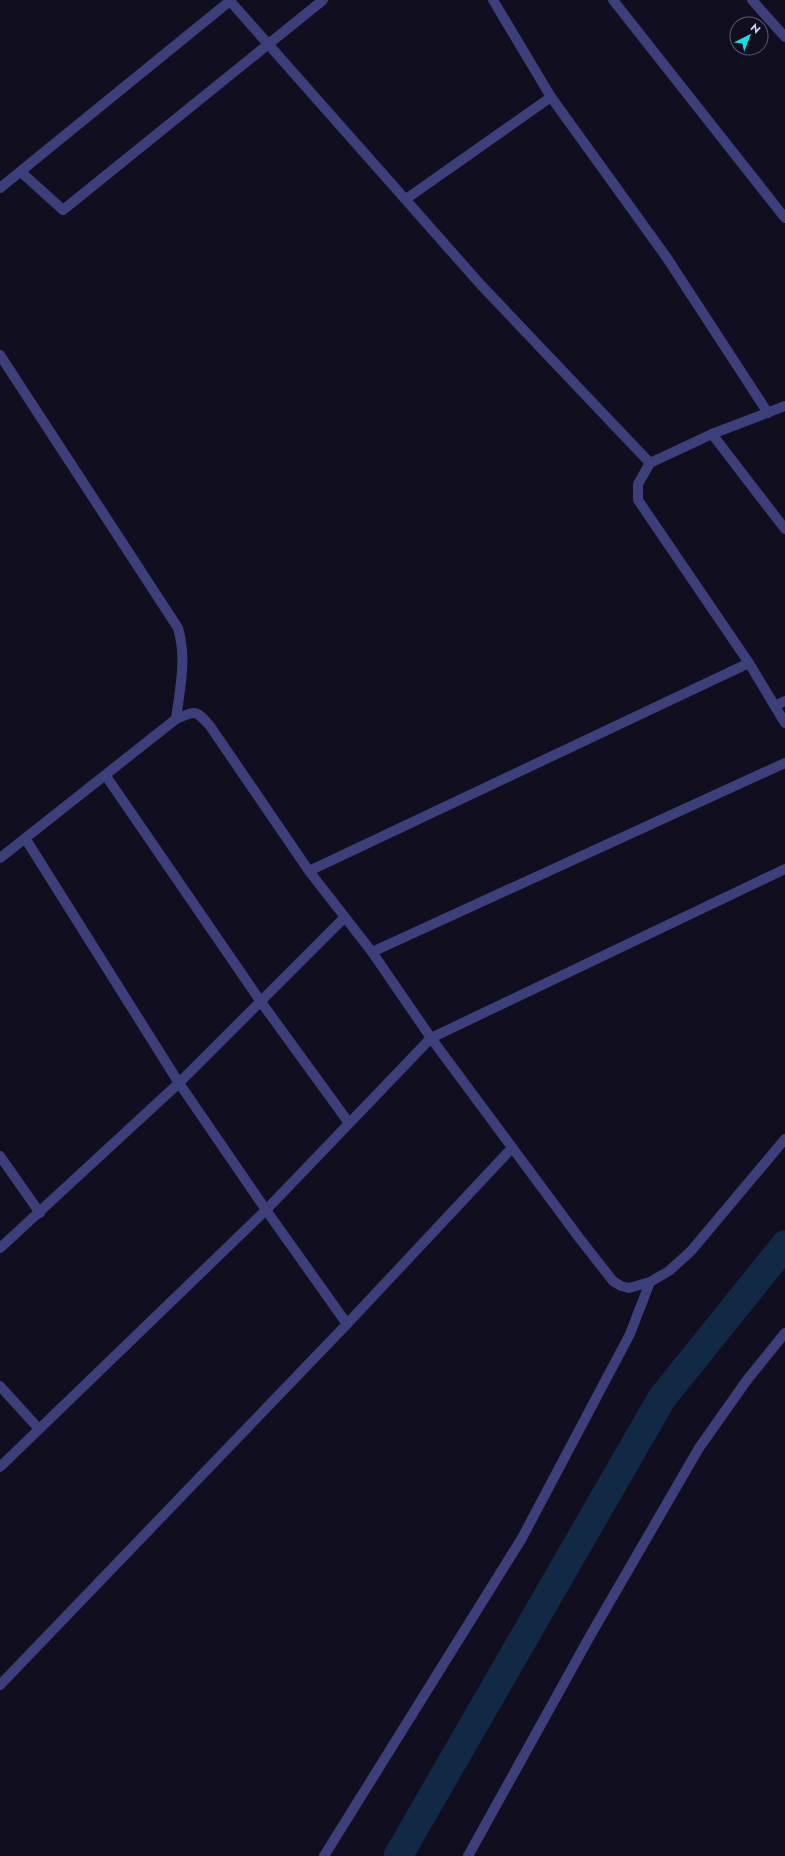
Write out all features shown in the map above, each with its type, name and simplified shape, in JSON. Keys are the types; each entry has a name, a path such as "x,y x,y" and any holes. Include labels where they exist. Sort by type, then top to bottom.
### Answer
{"street":[{"path":"21,172 63,210 268,46 323,0"},
{"path":"493,0 551,97 667,258 768,413"},
{"path":"613,0 785,218"},
{"path":"752,0 785,37"},
{"path":"0,188 230,1 268,46 406,199 481,286 650,463"},
{"path":"406,199 551,97"},
{"path":"0,355 178,628 182,641 184,658 176,719"},
{"path":"785,406 712,434 650,463 638,484 638,500 749,663 785,723"},
{"path":"712,434 785,529"},
{"path":"309,871 749,663"},
{"path":"775,706 785,701"},
{"path":"0,858 106,776 176,719 194,712 198,713 210,726 309,871 344,918 372,952 431,1038 512,1148 609,1277 621,1286 629,1288 650,1282 669,1271 691,1251 785,1139"},
{"path":"372,952 785,763"},
{"path":"106,776 261,1002 349,1123"},
{"path":"25,838 179,1083 266,1210 347,1324"},
{"path":"0,1467 266,1210 431,1038 785,869"},
{"path":"0,1248 40,1213 179,1083 344,918"},
{"path":"0,1685 347,1324 512,1148"},
{"path":"0,1156 40,1213"},
{"path":"324,1856 522,1538 630,1334 650,1282"},
{"path":"468,1856 590,1636 699,1448 747,1380 785,1333"},
{"path":"0,1386 39,1429"}],"waterway":[{"path":"398,1856 662,1398 785,1245"}]}
